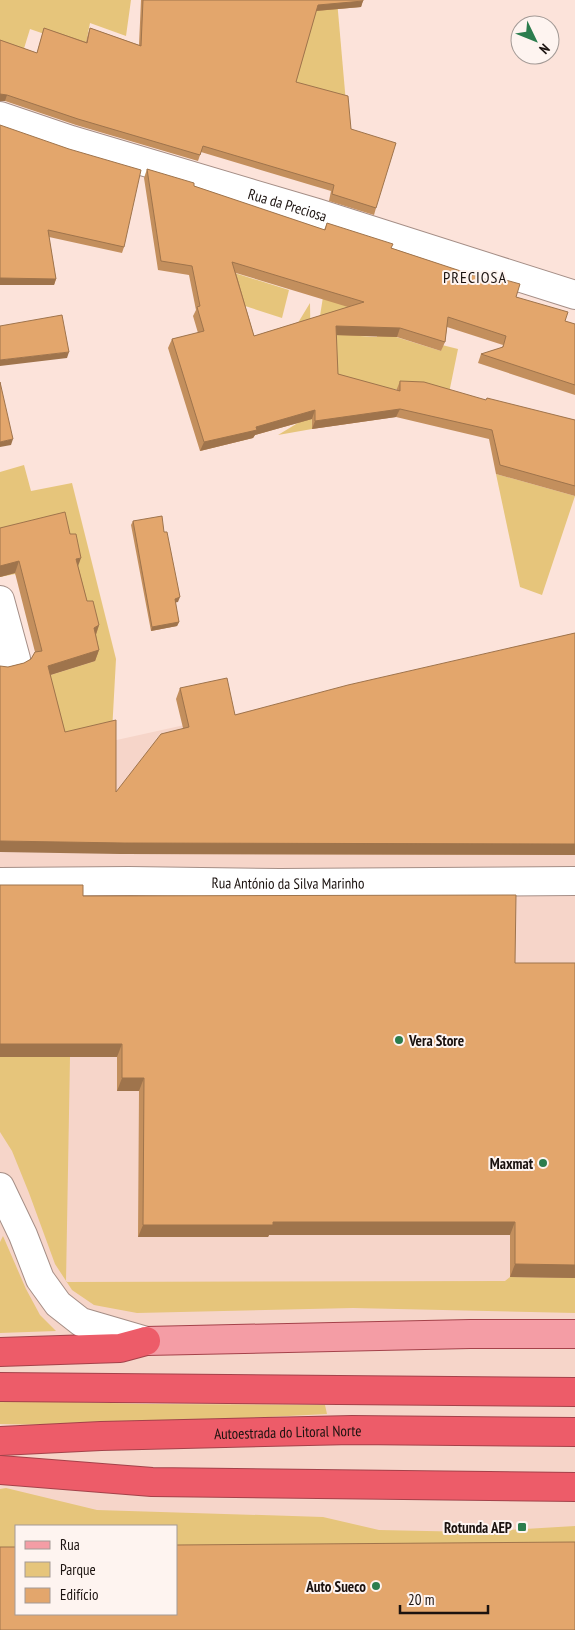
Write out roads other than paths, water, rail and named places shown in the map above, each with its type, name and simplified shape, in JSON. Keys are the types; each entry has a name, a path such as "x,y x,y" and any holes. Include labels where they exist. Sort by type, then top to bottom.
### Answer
{"highway":[{"path":"0,1352 120,1348 146,1341"},
{"path":"0,1386 575,1392"},
{"name":"Autoestrada do Litoral Norte","path":"0,1441 102,1436 352,1430 575,1432"},
{"path":"0,1470 152,1482 575,1487"}],"main road":[{"path":"146,1341 470,1334 575,1334"}],"street":[{"name":"Rua da Preciosa","path":"0,116 71,140 318,213 575,295"},
{"path":"0,600 16,659 0,663"},
{"name":"Rua António da Silva Marinho","path":"0,882 575,881"},
{"path":"0,1187 23,1235 40,1280 58,1304 82,1322 146,1341"}],"place":[{"name":"Vera Store","path":"399,1040"},
{"name":"Maxmat","path":"543,1163"},
{"name":"Rotunda AEP","path":"522,1527"},
{"name":"Auto Sueco","path":"376,1586"}],"district":[{"name":"PRECIOSA","path":"475,277"}]}
